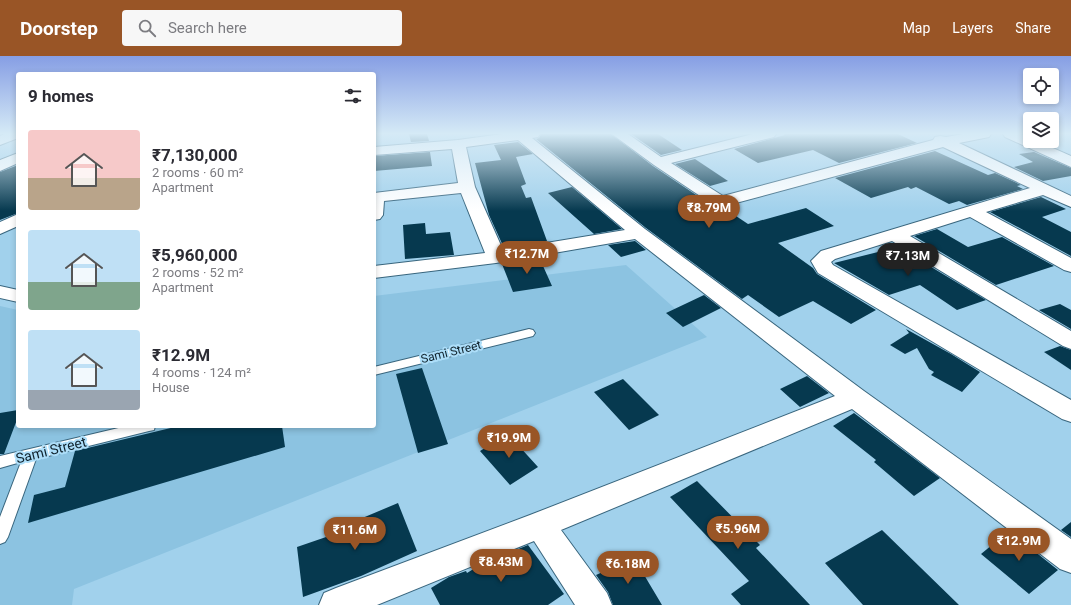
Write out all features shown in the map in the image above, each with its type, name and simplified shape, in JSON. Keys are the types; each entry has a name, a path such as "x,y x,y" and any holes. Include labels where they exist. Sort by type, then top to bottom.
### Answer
{"street":[{"path":"0,166 13,160"},
{"path":"461,160 467,187 496,257"},
{"path":"555,160 639,233 855,398 1071,558"},
{"path":"656,160 721,202 879,160"},
{"path":"659,162 668,160"},
{"path":"981,160 1071,202"},
{"path":"376,201 379,197 467,187"},
{"path":"1045,190 828,255 821,261 825,269 1064,401"},
{"path":"972,211 1071,266"},
{"path":"0,229 16,220"},
{"path":"376,272 496,257 639,233"},
{"path":"895,235 1071,341"},
{"path":"0,292 16,296"},
{"path":"336,605 855,398"},
{"path":"540,524 595,605"}],"lane":[{"name":"Sami Street","path":"376,371 529,334"},
{"name":"Sami Street","path":"0,462 141,428"},
{"path":"0,537 31,455"}],"shaded area":[{"path":"626,265 707,337 74,589 72,605 0,605 0,306 16,310 16,428 376,428 376,296"}],"building":[{"path":"376,160 431,160 432,166 376,171"},
{"path":"517,160 526,184 521,186 526,198 531,197 547,241 504,248 489,215 475,163"},
{"path":"561,160 645,160 714,207 724,208 748,224 806,208 834,226 778,243 813,268 817,274 876,310 851,324 813,301 779,317 748,295 742,299 646,228"},
{"path":"696,160 728,181 710,186 675,164"},
{"path":"752,160 772,160 758,163"},
{"path":"832,160 852,160 839,163"},
{"path":"903,160 954,160 988,175 995,173 1021,185 1017,186 1023,189 967,205 959,201 949,204 916,187 911,189 908,187 871,198 835,178"},
{"path":"1029,160 1052,160 1071,168 1071,176 1043,181 1014,167 1033,162"},
{"path":"16,166 16,214 0,220 0,172"},
{"path":"572,187 622,229 594,234 548,193"},
{"path":"1041,197 1066,209 1042,217 1071,232 1071,256 990,212"},
{"path":"425,223 426,234 450,232 454,255 405,259 403,225"},
{"path":"937,229 968,247 1002,237 1054,266 996,285 914,236"},
{"path":"635,241 646,250 621,257 608,245"},
{"path":"898,247 986,300 957,310 920,285 889,295 834,263"},
{"path":"539,257 552,286 513,292 502,264"},
{"path":"704,295 721,308 683,327 666,313"},
{"path":"1060,304 1071,310 1071,329 1039,310"},
{"path":"906,329 980,372 962,392 931,375 934,372 929,369 917,348 905,354 890,345 909,333"},
{"path":"1060,346 1071,350 1071,370 1044,352"},
{"path":"422,368 448,444 418,453 396,374"},
{"path":"807,376 829,393 800,407 780,389"},
{"path":"623,379 659,415 629,430 594,392"},
{"path":"16,410 16,422 4,454 0,454 0,413"},
{"path":"854,413 940,478 914,496 874,462 876,460 833,426"},
{"path":"171,428 282,428 285,447 28,523 34,495 65,487 75,451"},
{"path":"508,434 538,467 510,485 480,451"},
{"path":"697,481 760,545 756,548 810,605 741,605 731,594 749,581 670,497"},
{"path":"398,503 417,551 361,576 303,597 297,547 361,525 360,519"},
{"path":"1071,522 1071,537 1061,530"},
{"path":"882,530 959,605 863,605 825,563"},
{"path":"1009,531 1058,570 1029,594 981,554"},
{"path":"528,545 564,594 548,605 440,605 431,588 449,577 466,571 467,573 480,565"},
{"path":"634,558 662,605 613,605 608,592 596,575"}]}
